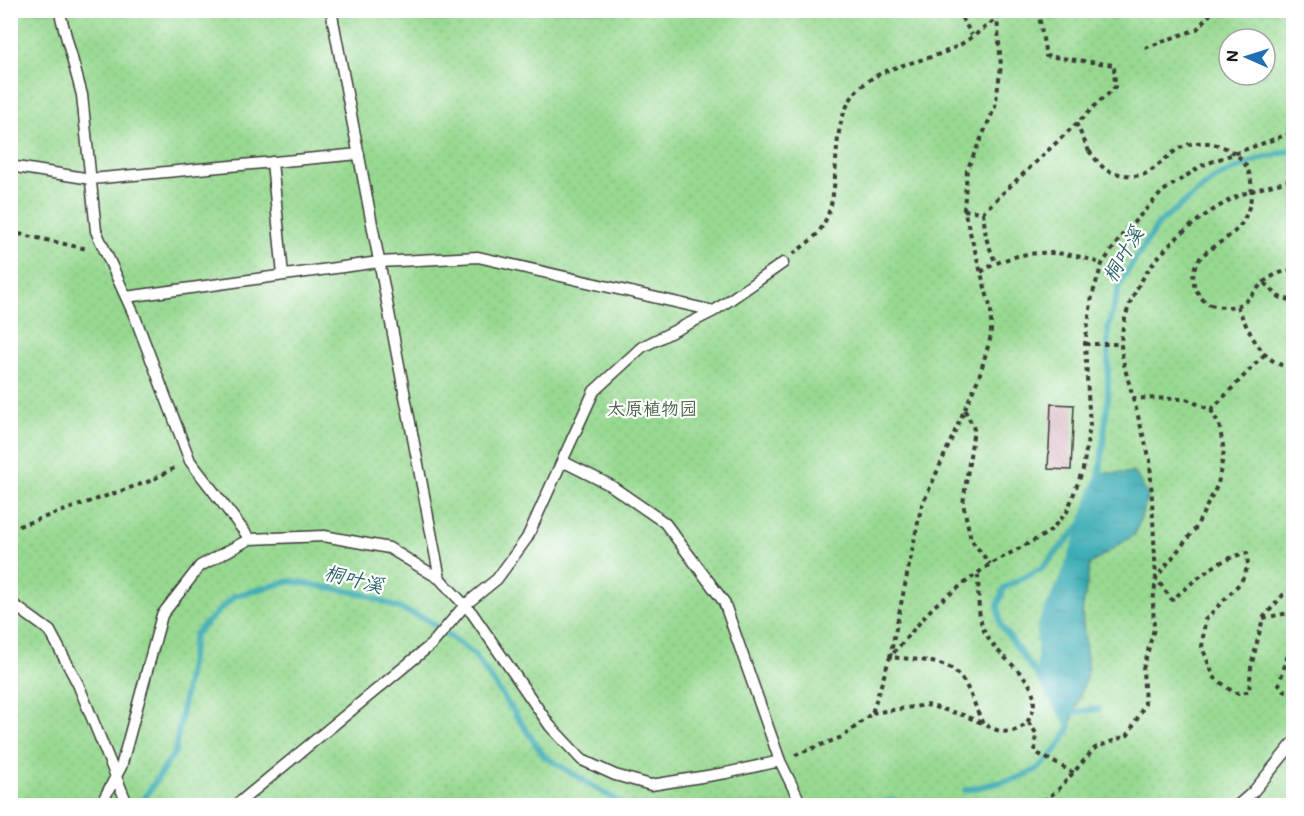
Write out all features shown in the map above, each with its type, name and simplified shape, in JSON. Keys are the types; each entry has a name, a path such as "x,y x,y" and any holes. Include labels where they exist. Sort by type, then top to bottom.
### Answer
{"lane":[{"path":"59,10 82,95 96,231 126,297 190,461 250,539"},
{"path":"331,10 440,579"},
{"path":"10,166 91,179 359,154"},
{"path":"272,162 283,275"},
{"path":"126,297 379,262 478,257 714,312"},
{"path":"236,806 432,644 465,605 497,579 527,538 564,462 594,391 642,347 714,312 783,263"},
{"path":"564,462 610,485 665,523 724,602 780,761 801,804"},
{"path":"100,806 121,767 162,615 200,566 250,539 324,536 389,548 440,579 465,605 550,726 582,760 615,775 651,785 726,773 780,761"},
{"path":"10,603 50,631 78,684 127,802"},
{"path":"1237,806 1253,792 1293,742"}],"path":[{"path":"957,10 972,35"},
{"path":"783,263 819,232 830,211 838,133 849,102 869,79 891,68 952,49 1008,10"},
{"path":"964,210 983,212 1115,87 1114,65 1046,56 1038,10"},
{"path":"1144,48 1197,29 1214,10"},
{"path":"872,713 890,657 921,508 979,377 991,336 991,309 964,210 967,170 995,108 1001,66 998,18"},
{"path":"1077,123 1089,151 1106,170 1128,175 1144,175 1184,146 1204,142 1225,147 1240,157 1250,173 1251,202 1241,224 1231,234 1211,247 1196,263 1192,274 1195,290 1210,305 1228,309 1245,303 1274,275 1293,269"},
{"path":"890,657 934,606 990,564 1029,546 1048,533 1067,512 1083,469 1090,426 1085,344 1092,296 1102,264 1123,234 1164,191 1203,165 1293,132"},
{"path":"1036,806 1058,790 1095,748 1128,735 1145,704 1143,669 1154,629 1153,603 1156,578 1150,460 1121,344 1130,307 1150,267 1178,235 1233,198 1293,179"},
{"path":"983,212 986,238 995,262"},
{"path":"10,232 106,253"},
{"path":"981,272 995,262 1028,254 1061,253 1085,257 1102,264"},
{"path":"1265,283 1279,297 1293,301"},
{"path":"1237,306 1248,330 1265,354 1282,367 1293,367"},
{"path":"1085,344 1121,344"},
{"path":"1211,410 1265,354"},
{"path":"1133,398 1186,399 1211,410 1219,424 1224,451 1218,484 1196,529 1156,578"},
{"path":"965,410 974,429 963,503 971,540 990,564"},
{"path":"10,529 150,481 165,470 190,461"},
{"path":"1156,578 1172,600 1233,555 1247,553 1248,566 1240,582 1205,620 1202,647 1214,677 1234,693 1249,692 1251,668 1263,618 1283,595 1293,591"},
{"path":"780,761 842,737 872,713 927,705 963,715 1001,731 1017,730 1028,722 1036,706 1031,687 998,653 982,626 978,575"},
{"path":"1263,618 1291,612 1293,639 1279,684 1286,692 1293,690"},
{"path":"890,657 931,663 954,670 968,689 983,724"},
{"path":"1028,722 1036,733 1035,752 1074,773"}],"green space":[{"name":"太原植物园","path":"11,11 1293,11 1293,805 11,805"}],"water":[{"path":"1100,473 1135,473 1148,496 1135,534 1090,564 1082,613 1088,671 1070,726 1040,679 1040,625 1062,581"}],"building":[{"path":"1051,404 1074,405 1071,470 1048,469"}],"waterway":[{"name":"桐叶溪","path":"965,790 1028,774 1050,758 1070,726 1040,679 1000,624 998,604 1004,588 1042,568 1082,524 1100,473 1108,397 1108,329 1120,283 1159,223 1215,178 1258,159 1294,150"},
{"name":"桐叶溪","path":"1040,678 1040,625 1062,581 1079,535"},
{"name":"桐叶溪","path":"139,806 175,752 195,634 234,596 291,581 364,594 428,620 474,654 544,756 625,806"},
{"name":"桐叶溪","path":"1073,712 1099,709"},
{"name":"桐叶溪","path":"871,806 894,800"}]}
